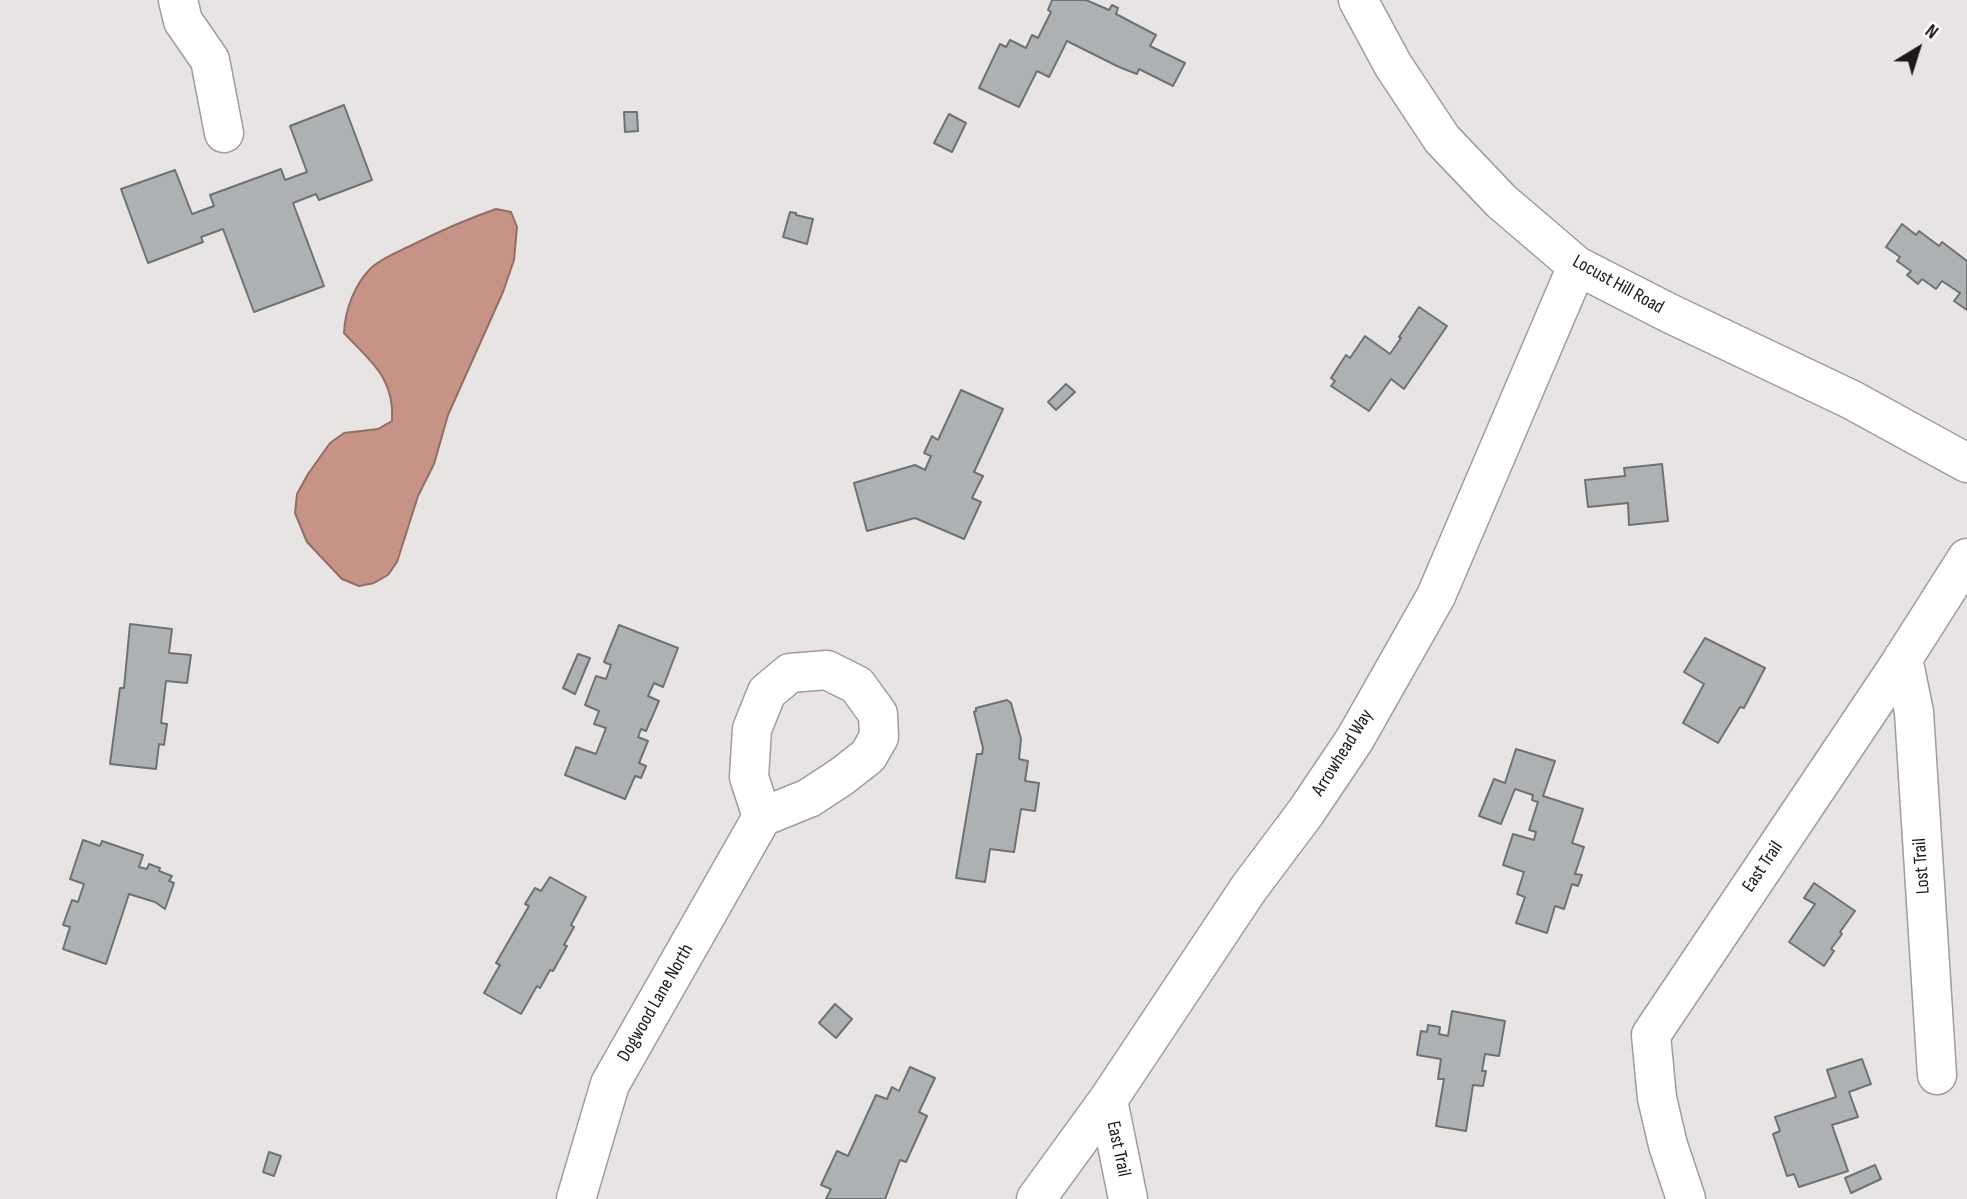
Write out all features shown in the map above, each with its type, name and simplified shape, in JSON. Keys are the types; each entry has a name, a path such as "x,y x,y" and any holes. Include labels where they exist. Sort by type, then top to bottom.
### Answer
{"street":[{"path":"178,0 183,21 210,60 225,133"},
{"name":"Locust Hill Road","path":"1358,0 1394,65 1442,139 1501,201 1577,265 1681,319 1852,400 1967,463"},
{"name":"Arrowhead Way","path":"1036,1199 1108,1100 1249,888 1306,813 1355,739 1430,608 1577,265"},
{"name":"East Trail","path":"1686,1199 1668,1145 1657,1098 1651,1035 1967,558"},
{"name":"Lost Trail","path":"1903,657 1914,712 1937,1075"},
{"name":"Dogwood Lane North","path":"576,1199 610,1084 762,817"},
{"name":"East Trail","path":"1108,1100 1128,1199"}],"shaded area":[{"path":"496,209 511,212 517,227 514,260 503,292 448,415 434,464 418,496 397,562 388,575 374,583 359,586 342,579 307,542 295,513 297,494 330,443 344,433 378,429 392,421 390,393 385,382 372,362 344,333 351,299 364,276 379,262 443,230"}],"building":[{"path":"1052,0 1086,0 1109,10 1112,5 1118,8 1116,14 1156,35 1150,46 1185,63 1173,86 1139,69 1137,74 1119,67 1067,41 1049,77 1037,71 1019,107 979,88 1000,44 1006,47 1010,40 1026,48 1032,35 1038,38 1051,12 1048,10"},
{"path":"344,105 372,180 319,200 316,194 293,203 324,286 254,312 223,229 201,237 203,242 148,263 121,189 175,170 192,214 214,206 210,195 281,169 285,180 307,172 290,126"},
{"path":"624,112 637,112 638,131 625,132"},
{"path":"949,114 966,123 952,152 934,143"},
{"path":"790,212 813,219 807,244 783,237"},
{"path":"1902,224 1916,235 1919,231 1939,246 1942,242 1967,261 1967,310 1954,301 1960,293 1942,281 1936,289 1922,279 1918,284 1907,275 1911,271 1897,261 1900,257 1886,247"},
{"path":"1419,307 1447,326 1404,389 1391,379 1369,411 1331,386 1335,381 1331,378 1346,355 1350,358 1365,336 1390,354"},
{"path":"1066,384 1075,392 1056,410 1048,402"},
{"path":"961,390 1003,409 974,472 983,476 972,498 981,502 964,539 915,518 867,531 854,483 915,465 925,470 931,456 924,453 932,436 938,440"},
{"path":"1662,464 1668,521 1629,525 1628,503 1588,507 1585,480 1625,476 1624,468"},
{"path":"130,624 172,629 169,653 191,655 187,683 166,681 161,723 167,724 164,745 159,744 156,769 110,764 120,688 124,688"},
{"path":"619,625 678,648 663,687 654,683 648,696 659,701 646,731 641,729 638,737 648,741 639,763 646,766 641,778 635,776 625,799 565,775 576,747 596,754 606,728 594,724 599,711 585,705 596,676 606,679 611,665 604,662"},
{"path":"1705,638 1765,668 1744,708 1740,707 1718,743 1683,723 1704,684 1684,672"},
{"path":"578,654 590,658 575,694 563,688"},
{"path":"1007,700 1011,703 1021,739 1019,759 1028,761 1025,781 1039,783 1035,811 1021,809 1014,852 990,849 985,882 956,878 977,754 982,754 983,748 974,712 976,708"},
{"path":"1516,749 1555,761 1543,796 1583,809 1572,843 1584,847 1575,874 1582,875 1578,886 1572,884 1564,909 1555,906 1547,933 1516,923 1525,897 1517,894 1524,872 1503,865 1513,834 1534,840 1536,832 1529,830 1538,802 1532,800 1533,795 1515,789 1501,824 1479,816 1494,779 1505,783"},
{"path":"83,840 100,846 102,841 143,855 139,867 147,869 149,864 160,868 159,871 172,876 169,881 174,883 165,909 155,902 129,894 106,964 63,949 70,927 63,925 72,900 78,902 84,884 70,879"},
{"path":"550,877 586,897 571,925 574,927 564,945 567,946 553,971 550,970 540,988 537,986 521,1014 484,993 500,965 496,963 529,906 525,904 535,888 541,891"},
{"path":"1814,883 1855,911 1840,932 1842,934 1831,949 1834,951 1824,966 1789,942 1815,904 1804,898"},
{"path":"835,1004 852,1019 836,1038 819,1023"},
{"path":"1452,1011 1505,1021 1499,1056 1485,1054 1483,1086 1473,1085 1466,1131 1436,1126 1444,1079 1438,1079 1441,1059 1417,1055 1421,1031 1427,1032 1428,1025 1440,1027 1439,1034 1448,1036"},
{"path":"1862,1059 1871,1084 1849,1092 1858,1117 1832,1125 1848,1171 1799,1187 1794,1174 1787,1176 1773,1134 1780,1131 1775,1117 1836,1097 1827,1070"},
{"path":"910,1067 935,1078 919,1112 927,1116 906,1162 900,1160 885,1199 826,1199 831,1189 821,1185 837,1151 848,1156 876,1095 887,1099 892,1087 899,1091"},
{"path":"269,1152 281,1156 274,1176 263,1172"},
{"path":"1875,1165 1881,1179 1851,1193 1845,1178"}]}
